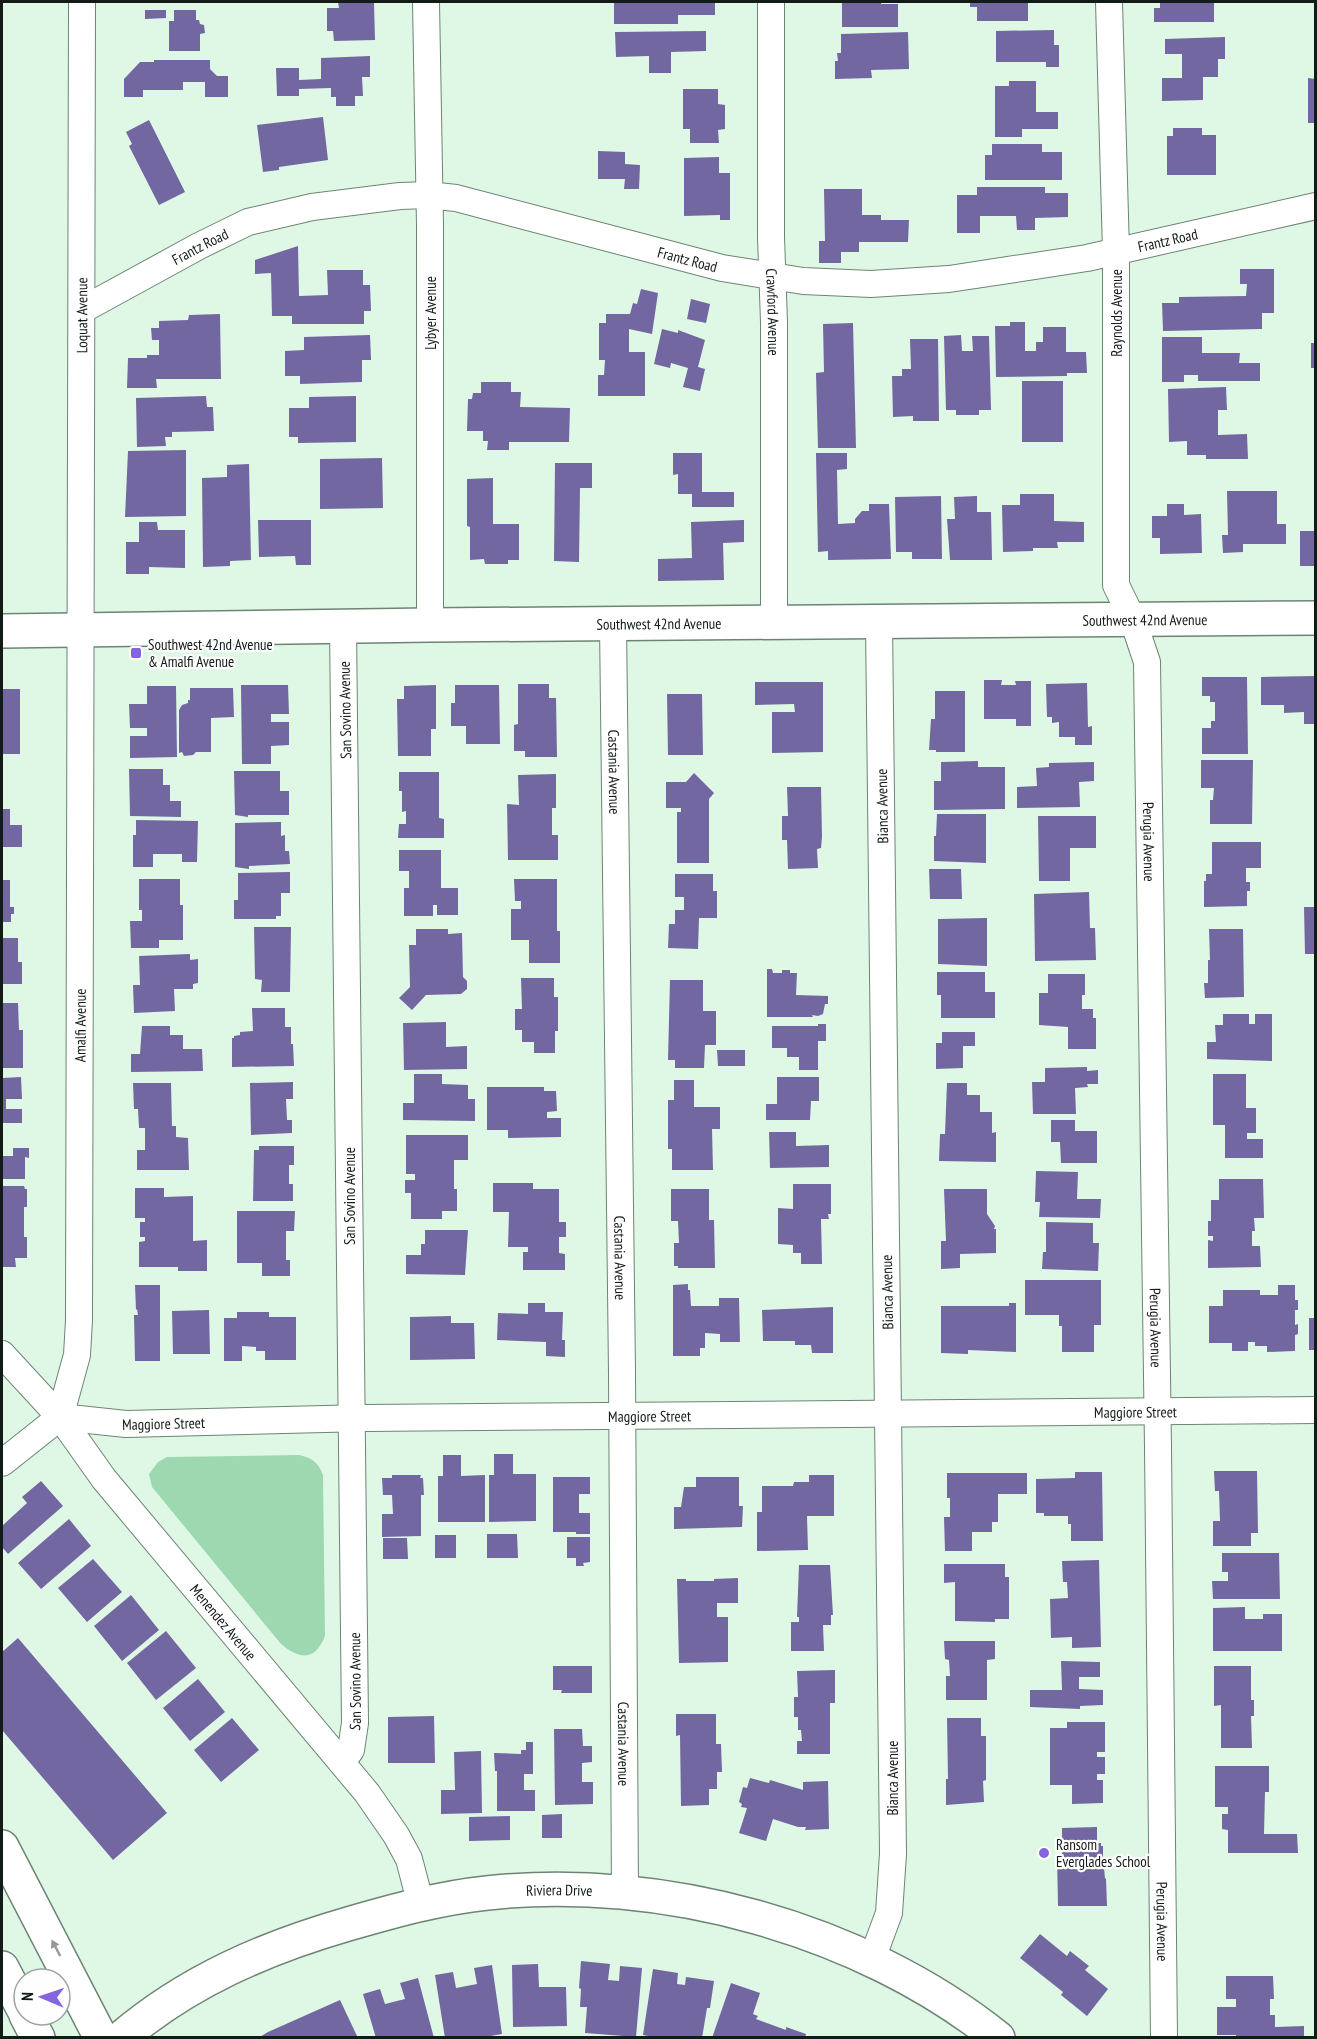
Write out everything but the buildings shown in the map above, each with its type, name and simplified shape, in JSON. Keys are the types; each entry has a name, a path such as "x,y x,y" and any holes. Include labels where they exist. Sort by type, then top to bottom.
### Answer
{"main road":[{"name":"Southwest 42nd Avenue","path":"2,631 1316,618"},
{"path":"2,1847 101,2037"},
{"name":"Riviera Drive","path":"121,2037 188,1991 240,1961 330,1929 457,1897 563,1890 657,1896 730,1911 821,1938 872,1959 933,1991 998,2037"},
{"path":"2,1968 12,1987"}],"street":[{"name":"Loquat Avenue","path":"81,630 82,2"},
{"name":"Lybyer Avenue","path":"426,2 430,625"},
{"name":"Crawford Avenue","path":"771,2 774,622"},
{"name":"Raynolds Avenue","path":"1109,2 1116,252 1116,585 1133,620"},
{"name":"Frantz Road","path":"82,310 248,222 312,207 400,195 428,195 470,201 695,262 773,277 843,284 925,282 1116,252 1316,206"},
{"name":"Perugia Avenue","path":"1133,620 1147,662 1164,2037"},
{"name":"Bianca Avenue","path":"872,1959 889,1913 892,1872 879,622"},
{"name":"Castania Avenue","path":"613,624 625,1893"},
{"name":"San Sovino Avenue","path":"342,1762 351,1750 355,1723 343,626"},
{"name":"Amalfi Avenue","path":"60,1418 77,1355 79,1331 81,630"},
{"name":"Menendez Avenue","path":"2,1354 60,1418 104,1479 367,1793 396,1835 409,1859 421,1905"},
{"name":"Maggiore Street","path":"60,1418 126,1424 622,1415 1316,1410"},
{"path":"2,1463 60,1418"}],"green space":[{"path":"299,1455 314,1461 323,1475 325,1636 317,1650 306,1655 294,1653 281,1644 152,1487 149,1474 158,1462 167,1457"}],"place":[{"name":"Southwest 42nd Avenue & Amalfi Avenue","path":"136,653"},
{"name":"Ransom Everglades School","path":"1044,1853"}]}
